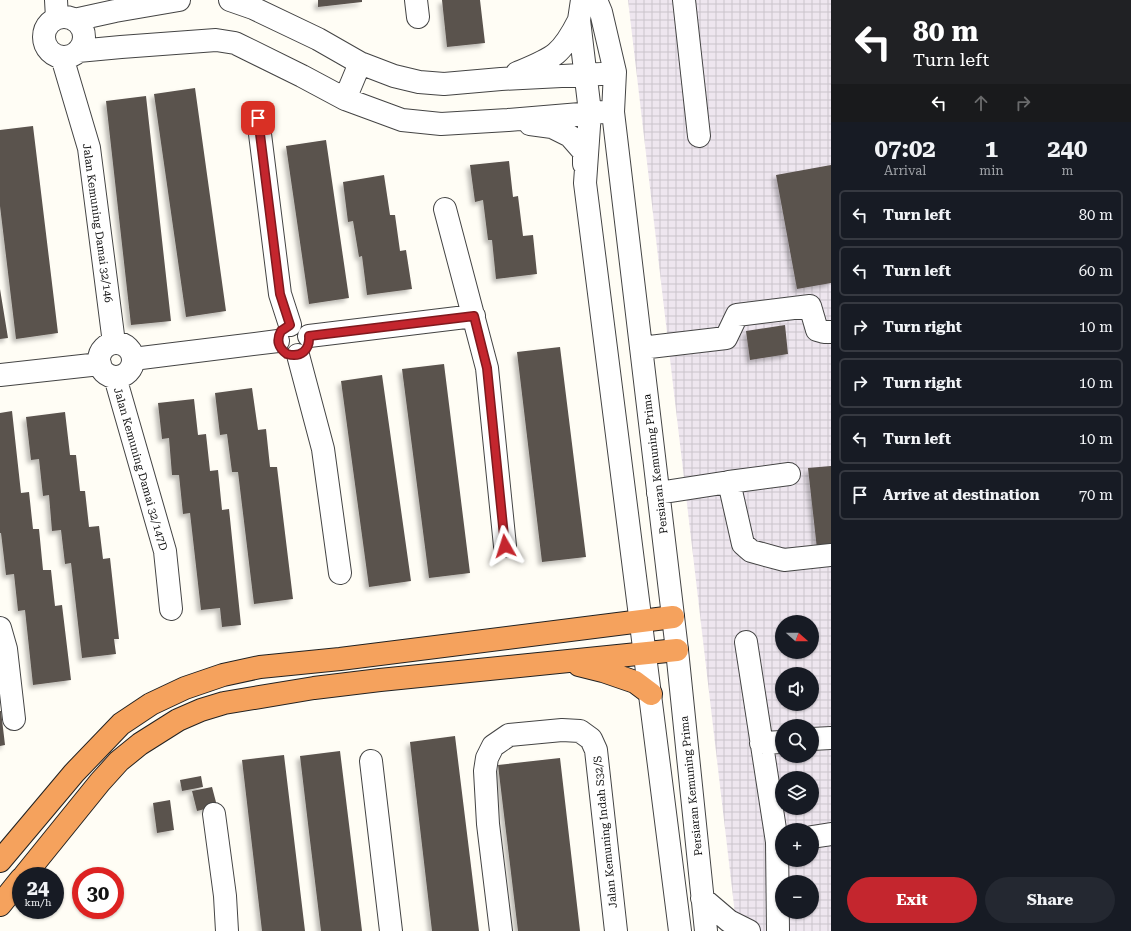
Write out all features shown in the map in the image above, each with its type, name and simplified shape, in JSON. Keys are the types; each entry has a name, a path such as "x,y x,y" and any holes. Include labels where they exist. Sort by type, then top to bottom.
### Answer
{"highway":[{"path":"0,861 74,773 121,724 151,704 185,688 223,675 260,667 340,659 673,617"},
{"path":"31,867 100,782 119,761 158,732 201,710 224,703 322,687 677,650"},
{"path":"564,662 603,671 636,682 651,694"},
{"path":"0,905 12,890"}],"street":[{"path":"179,0 115,11 62,13 46,27 44,40 50,52 56,56 121,47 216,40 235,43 345,99 402,120 441,124 508,120 590,112 613,112"},
{"path":"230,0 253,8 318,39 360,63 394,76 419,82 444,84 501,79 585,76 614,72"},
{"name":"Persiaran Kemuning Prima","path":"596,0 601,12 614,72 613,112 677,650 706,931"},
{"path":"684,0 699,136"},
{"path":"501,79 546,61 559,52 570,37 580,10"},
{"path":"580,10 585,76 590,112 585,183"},
{"path":"62,13 82,29 84,35 83,41 70,54"},
{"name":"Jalan Kemuning Damai 32/146","path":"70,54 89,148 114,343"},
{"path":"345,99 360,63"},
{"path":"133,359 284,333 296,324 307,330 310,342 307,348 303,353 298,355 287,354 279,346 284,333 258,118"},
{"path":"508,120 552,127 570,136 584,152 585,183 646,653 680,931"},
{"path":"445,209 487,368 505,546"},
{"path":"641,348 726,338 737,315 810,306 818,330 831,332"},
{"path":"309,336 474,316"},
{"path":"0,375 107,371 124,375 130,371 133,359 125,346 119,343 114,343 104,347 98,360 107,371"},
{"path":"298,355 323,449 340,572"},
{"name":"Jalan Kemuning Damai 32/147D","path":"107,371 165,551 171,609"},
{"path":"658,494 729,482 790,474"},
{"path":"729,482 743,544 751,551 784,560 831,555"},
{"path":"0,628 6,649 14,719"},
{"path":"746,642 772,742 779,823"},
{"name":"Jalan Kemuning Indah S32/S","path":"501,931 488,824 485,771 487,758 493,746 509,735 562,730 580,731 591,739 596,750 616,931"},
{"path":"819,739 831,738"},
{"path":"371,761 391,931"},
{"path":"214,814 225,896 226,931"},
{"path":"819,836 831,834"},
{"path":"778,931 779,867"},
{"path":"702,898 729,921 749,931"}],"shaded area":[{"path":"628,0 831,0 831,931 737,931"}],"building":[{"path":"318,0 362,0 362,2 318,7"},
{"path":"442,0 480,0 485,43 447,47"},
{"path":"195,88 226,311 186,317 154,94"},
{"path":"146,96 171,321 131,325 106,101"},
{"path":"33,126 58,333 16,339 0,206 0,130"},
{"path":"326,140 349,298 309,304 286,146"},
{"path":"509,161 513,197 518,196 523,236 533,235 537,274 496,279 492,240 488,240 483,200 475,202 470,165"},
{"path":"831,165 831,283 797,289 776,175"},
{"path":"384,175 390,215 395,215 400,251 406,250 412,289 367,295 362,256 359,257 353,221 348,222 343,182"},
{"path":"0,289 8,338 0,339"},
{"path":"785,325 788,354 750,360 746,331"},
{"path":"560,347 586,557 542,562 517,352"},
{"path":"444,364 470,573 429,578 402,369"},
{"path":"382,375 411,581 369,587 341,381"},
{"path":"252,388 258,430 266,429 270,467 277,467 293,599 254,604 238,472 232,472 227,434 220,435 215,393"},
{"path":"194,399 198,435 206,434 210,471 218,470 222,510 229,509 241,625 222,627 220,608 201,610 190,513 183,514 179,475 172,475 169,438 162,439 158,403"},
{"path":"12,411 21,493 29,492 33,529 39,529 43,570 51,570 55,606 62,605 71,680 33,685 25,610 18,611 14,574 6,575 0,533 0,413"},
{"path":"65,412 70,455 76,455 80,491 85,491 89,527 99,526 103,559 110,558 119,639 114,639 116,654 82,658 71,563 65,564 61,530 52,531 49,495 43,496 39,459 31,460 26,417"},
{"path":"831,466 831,547 817,549 808,468"},
{"path":"0,711 5,745 0,746"},
{"path":"455,736 479,931 432,931 410,742"},
{"path":"340,751 362,931 321,931 300,756"},
{"path":"284,755 305,931 262,931 242,760"},
{"path":"560,758 580,931 518,931 498,765"},
{"path":"201,776 203,787 182,791 180,780"},
{"path":"212,787 217,806 197,811 192,791"},
{"path":"170,800 174,830 157,833 153,803"}],"route":[{"path":"258,118 280,294 290,325 281,331 278,341 279,346 282,351 292,356 303,353 310,342 309,336 474,316 487,368 505,546"}]}
